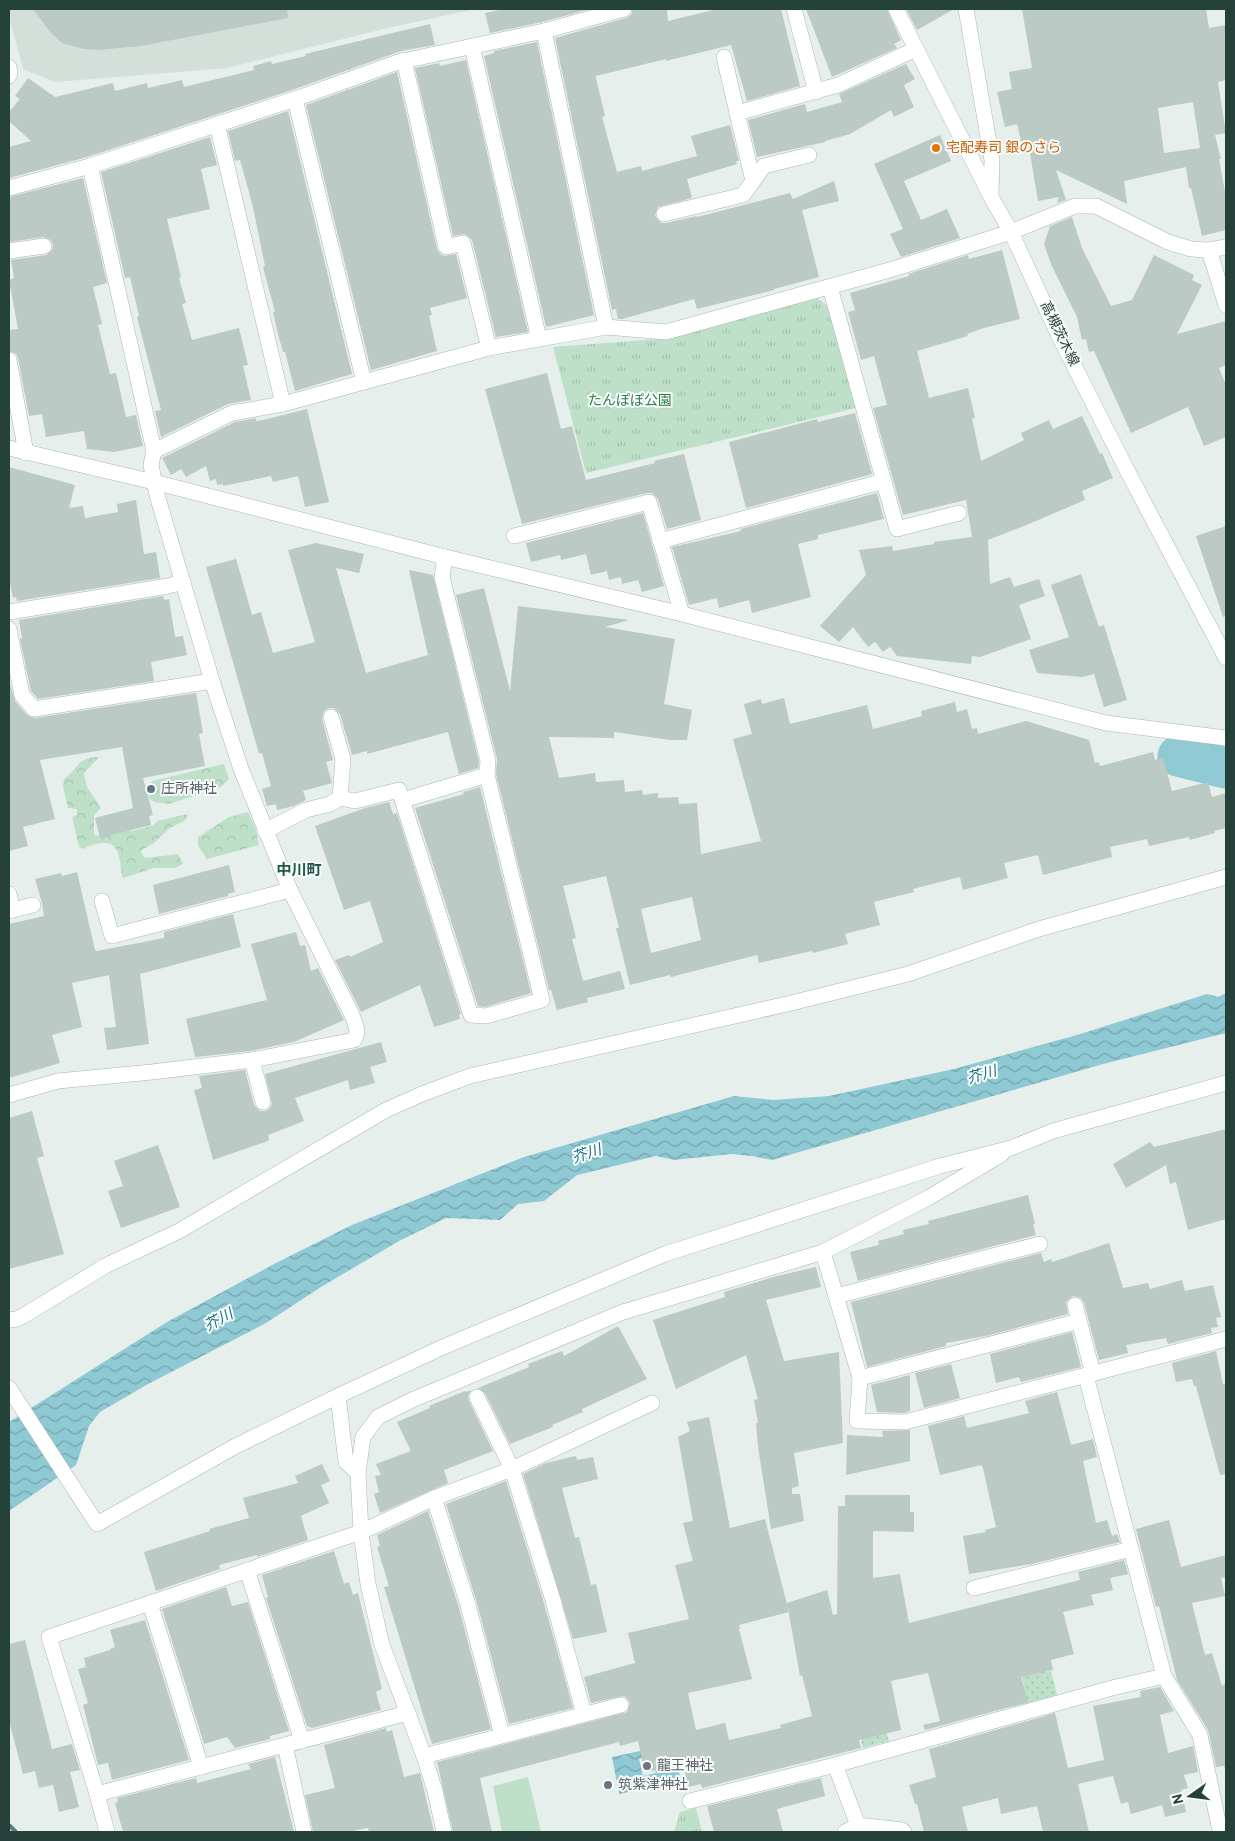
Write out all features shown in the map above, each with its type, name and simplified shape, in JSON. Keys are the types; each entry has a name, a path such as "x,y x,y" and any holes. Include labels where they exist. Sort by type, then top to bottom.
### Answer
{"street":[{"path":"9,188 90,166 295,99 404,60 544,31 624,9"},
{"path":"794,9 816,92"},
{"name":"高槻茨木線","path":"896,9 991,197 1011,232 1059,336 1130,476 1226,658"},
{"path":"966,9 992,160 991,197"},
{"path":"544,31 606,326"},
{"path":"472,46 539,339"},
{"path":"737,113 838,85 916,49"},
{"path":"724,58 753,181"},
{"path":"404,60 446,247 463,243 489,348"},
{"path":"9,67 9,76"},
{"path":"295,99 364,382"},
{"path":"218,124 282,404"},
{"path":"664,214 743,195 764,166 809,155"},
{"path":"9,1095 58,1081 252,1060 354,1040 358,1032 352,1015 290,890 264,831 240,769 212,681 154,482 151,464 154,451 90,166"},
{"path":"154,451 232,413 282,404 489,348 606,326 666,332 830,287 1011,232 1075,206 1096,206 1168,242 1191,249 1209,250 1226,247"},
{"path":"9,251 44,246"},
{"path":"1209,250 1226,305"},
{"path":"830,287 897,529 959,513"},
{"path":"9,360 26,452"},
{"path":"9,448 154,482 443,566 682,614 1106,723 1226,738"},
{"path":"660,541 884,481"},
{"path":"514,536 649,502 682,614"},
{"path":"264,831 306,810 330,804 340,798 354,801 399,790 471,1015 486,1016 542,1000 487,776 488,761 443,566"},
{"path":"9,612 183,582"},
{"path":"9,629 22,694 34,709 212,681"},
{"path":"331,717 343,759 340,798"},
{"path":"403,800 487,776"},
{"path":"9,1320 24,1316 105,1266 179,1231 386,1110 462,1079 556,1055 787,1004 908,974 1040,929 1226,876"},
{"path":"102,901 112,936 290,890"},
{"path":"9,894 11,911 33,904"},
{"path":"252,1060 263,1102"},
{"path":"9,1388 97,1524 234,1447 338,1396 443,1347 665,1254 940,1166 1011,1148 1053,1131 1226,1083"},
{"path":"444,1832 436,1791 382,1645 368,1584 361,1532 358,1473 363,1437 378,1417 412,1400 623,1312 823,1252 928,1198 980,1169 1011,1148"},
{"path":"836,1296 1040,1244"},
{"path":"823,1252 860,1378 857,1421 905,1422 1226,1339"},
{"path":"1075,1305 1131,1549 1164,1676 1200,1735 1219,1826 1223,1832"},
{"path":"860,1378 1080,1321"},
{"path":"338,1396 346,1462 358,1473"},
{"path":"477,1397 512,1469 553,1600 584,1714"},
{"path":"107,1832 49,1637 361,1532 434,1498 512,1469 652,1404"},
{"path":"434,1498 468,1605 502,1735"},
{"path":"974,1588 1131,1549"},
{"path":"247,1570 302,1741"},
{"path":"150,1603 201,1767"},
{"path":"690,1802 835,1765 1112,1688 1164,1676"},
{"path":"424,1756 621,1705"},
{"path":"97,1794 408,1713"},
{"path":"285,1745 304,1832"},
{"path":"835,1765 852,1829 902,1830 904,1832"}],"shaded area":[{"path":"9,9 475,9 388,28 227,68 55,82 23,69 9,16"}],"green space":[{"name":"たんぽぽ公園","path":"816,297 828,306 856,408 586,473 553,347 671,338"},
{"path":"99,757 84,773 87,787 101,808 94,815 94,835 102,836 123,829 132,831 154,825 157,821 188,814 186,820 170,828 154,843 140,851 145,858 178,854 183,864 175,868 154,868 123,878 118,853 112,845 98,843 83,849 79,847 72,817 77,815 77,809 68,808 63,787 64,779 78,764 86,759"},
{"path":"224,764 229,779 221,787 169,804 154,802 149,798 147,787 152,781"},
{"path":"248,812 256,829 259,845 207,859 198,846 198,837 229,817"},
{"path":"1064,1615 1068,1632 1038,1640 1046,1672 1051,1671 1057,1695 1013,1707 1009,1690 1024,1685 1017,1659 1036,1622"},
{"path":"855,1715 886,1732 889,1741 863,1748"},
{"path":"528,1777 541,1832 502,1832 493,1786"},
{"path":"696,1808 702,1832 674,1832 680,1812"}],"water":[{"name":"芥川","path":"1226,993 1226,1033 1103,1064 772,1160 731,1154 674,1160 656,1156 577,1175 544,1201 518,1204 500,1220 446,1218 399,1241 321,1287 266,1323 148,1384 100,1412 89,1426 76,1465 9,1511 9,1422 167,1322 276,1263 352,1225 524,1157 734,1096 773,1100 829,1096 954,1069 1077,1035 1207,994 1218,997"},
{"path":"673,1744 681,1781 619,1794 612,1757","holes":["652,1756 656,1773 643,1776 639,1759"]}],"building":[{"path":"33,9 287,9 288,18 141,46 98,50 84,49 62,43 50,32"},
{"path":"504,9 590,9 490,33 485,13"},
{"path":"633,9 667,9 668,21 717,9 781,9 800,86 747,101 731,45 596,76 596,78 605,116 602,117 617,172 641,166 642,171 697,156 691,136 730,125 739,161 736,161 737,164 687,179 692,198 658,207 655,216 661,223 697,217 790,193 793,199 834,181 839,201 802,210 819,277 697,309 694,299 618,319 616,309 612,310 555,38 626,18 631,15"},
{"path":"806,9 887,9 901,40 894,44 897,48 832,77"},
{"path":"906,9 954,9 917,30"},
{"path":"1022,9 1206,9 1209,28 1226,25 1226,80 1218,82 1226,133 1215,135 1221,159 1219,159 1226,197 1226,230 1202,236 1191,188 1189,188 1186,167 1124,181 1127,204 1056,170 1066,200 1057,203 1059,197 1038,201 1030,153 1024,154 1017,124 1005,127 997,92 1012,89 1009,72 1032,68","holes":["1193,102 1200,148 1164,153 1158,108"]},
{"path":"430,24 435,45 401,51 292,90 87,157 9,178 9,147 31,141 9,121 9,112 20,99 15,96 28,78 55,97 113,83 115,91 147,83 148,88 182,80 184,87 254,70 253,66 271,61 272,64 306,56 305,54"},
{"path":"537,42 594,315 546,327 484,56 494,53 494,51"},
{"path":"466,60 528,332 496,337 472,240 465,234 453,236 415,68 439,63 440,66"},
{"path":"906,64 915,79 904,85 914,107 894,117 891,110 850,134 825,142 757,157 748,120 805,104 807,112 842,102 839,94"},
{"path":"397,72 437,249 444,256 456,254 467,298 430,308 432,315 429,316 437,351 371,370 306,105"},
{"path":"288,111 352,374 295,391 285,352 283,352 278,334 273,312 275,312 263,267 265,266 253,207 240,160 235,161 228,131"},
{"path":"940,135 951,161 904,181 921,220 947,209 960,238 901,257 890,234 903,229 874,164"},
{"path":"210,137 217,165 201,169 210,209 167,219 186,303 182,304 192,340 239,328 248,365 243,366 251,400 228,404 161,437 155,411 161,410 137,317 139,316 130,277 125,278 101,172"},
{"path":"83,178 107,283 93,287 102,324 98,325 110,374 116,373 126,417 136,415 143,446 114,452 87,449 84,431 46,437 42,414 29,416 18,358 16,354 9,351 9,330 18,329 9,280 14,278 11,260 46,255 52,250 53,245 51,240 43,237 9,242 9,197"},
{"path":"1072,217 1082,248 1111,306 1132,300 1154,255 1194,275 1192,280 1202,285 1177,334 1226,321 1226,365 1219,368 1226,385 1226,437 1204,446 1188,407 1131,433 1094,351 1089,352 1086,339 1082,340 1077,317 1051,264 1044,244 1050,226"},
{"path":"1002,250 1020,319 984,328 967,334 968,336 917,351 929,398 968,388 975,418 972,418 981,461 1024,440 1021,433 1049,420 1053,429 1082,416 1113,478 1082,491 1085,500 988,540 990,584 1010,577 1014,587 1039,579 1045,596 1019,605 1031,639 980,657 972,656 971,664 897,656 890,647 883,652 875,642 868,647 853,627 839,642 820,626 866,575 859,550 892,546 893,551 934,544 934,542 972,537 966,500 903,515 873,408 887,405 874,356 861,360 848,312 855,310 850,293 909,276 908,274 968,255 969,259"},
{"path":"547,373 561,429 572,426 586,480 684,454 701,520 667,529 658,499 652,493 647,493 522,524 485,389"},
{"path":"307,409 329,502 305,507 298,476 273,482 271,476 223,486 223,484 217,485 216,479 210,481 206,466 186,477 181,469 171,475 162,458 235,422 256,418 256,421 263,420"},
{"path":"855,413 872,474 746,508 729,442 817,419 818,422"},
{"path":"9,467 75,485 69,508 83,506 85,518 118,512 117,504 136,500 144,554 156,552 160,578 17,601 16,597 13,598 9,578"},
{"path":"877,493 884,519 818,535 818,539 798,544 811,597 752,613 749,600 719,608 717,598 689,605 672,547 741,531 740,529"},
{"path":"643,513 664,586 642,592 638,580 622,584 621,577 609,580 607,571 591,575 586,554 561,560 560,555 531,562 526,543"},
{"path":"1226,526 1226,616 1223,617 1196,536"},
{"path":"316,543 364,554 359,573 336,568 366,673 428,655 409,570 433,575 479,762 478,768 459,774 448,732 367,754 367,751 352,755 340,714 334,708 329,708 324,711 322,719 333,760 326,762 332,783 303,791 306,800 294,806 277,810 276,804 267,806 262,789 271,786 262,753 259,754 206,567 236,559 252,615 261,612 273,653 315,642 288,550"},
{"path":"1081,574 1099,627 1104,625 1127,700 1104,707 1094,674 1082,677 1037,673 1029,650 1069,637 1051,585"},
{"path":"484,588 510,691 518,606 629,620 605,627 675,639 664,704 692,710 687,740 670,740 614,732 614,738 549,737 559,778 595,773 596,782 624,780 625,792 642,790 643,795 658,793 658,798 678,797 679,804 697,803 701,854 761,841 733,739 752,734 744,704 761,699 762,704 784,698 790,724 867,705 873,729 922,716 921,711 955,702 957,712 967,709 972,729 977,728 978,734 1026,721 1089,740 1095,763 1099,762 1100,766 1153,752 1155,760 1163,757 1172,791 1208,782 1212,797 1226,793 1226,828 1190,840 1189,837 1149,846 1147,839 1110,847 1112,857 1043,875 1038,855 1004,863 1008,878 963,890 960,877 913,889 914,892 874,902 880,925 845,934 848,944 759,963 757,955 671,977 670,975 630,985 616,928 619,928 606,876 563,886 576,938 572,939 583,981 620,971 625,989 587,998 588,1002 557,1010 551,990 549,990 496,774 497,759 456,595","holes":["692,897 701,940 651,953 641,909"]},
{"path":"163,596 164,600 169,599 175,637 183,636 187,655 151,662 154,681 38,699 31,691 20,639 22,638 19,620"},
{"path":"9,681 15,701 27,715 35,718 196,693 203,733 199,734 205,766 143,778 153,815 149,816 151,825 100,838 95,818 133,808 122,747 40,760 55,819 23,827 28,846 9,851"},
{"path":"480,787 531,993 485,1007 478,1006 415,808 464,794 463,792"},
{"path":"389,802 393,814 397,813 461,1014 459,1015 460,1019 434,1027 420,985 361,1012 335,960 349,955 350,957 383,942 370,901 344,910 315,826 365,808"},
{"path":"229,865 235,892 228,894 228,896 159,914 153,885"},
{"path":"77,872 95,950 97,951 164,938 164,932 233,914 241,947 140,974 149,1044 107,1050 104,1028 116,1027 109,975 72,983 82,1027 52,1035 60,1063 9,1078 9,924 44,916 35,879 61,873 62,876"},
{"path":"296,932 300,946 305,945 311,971 318,968 344,1020 294,1042 251,1051 195,1057 186,1019 267,1000 251,944"},
{"path":"381,1042 387,1062 370,1067 375,1083 350,1090 348,1080 295,1098 304,1121 268,1135 269,1140 265,1142 213,1160 194,1090 202,1088 199,1076 245,1070 254,1105 260,1111 265,1111 272,1104 265,1074"},
{"path":"32,1111 44,1156 37,1158 64,1254 9,1269 9,1118"},
{"path":"1226,1129 1226,1219 1188,1230 1176,1182 1170,1184 1166,1165 1126,1188 1113,1164 1150,1142 1154,1147"},
{"path":"158,1145 180,1207 121,1228 108,1191 123,1186 114,1161"},
{"path":"1028,1195 1036,1235 858,1281 850,1252 879,1245 878,1241 904,1234 903,1230 929,1224 928,1221"},
{"path":"1109,1243 1123,1288 1148,1283 1150,1289 1182,1280 1185,1291 1213,1285 1221,1317 1216,1318 1218,1327 1211,1328 1212,1333 1168,1344 1166,1338 1126,1345 1128,1353 1099,1360 1084,1303 1081,1298 1073,1296 1066,1302 1068,1314 986,1336 946,1343 946,1346 867,1367 851,1302 1041,1253 1044,1262 1051,1259 1052,1262"},
{"path":"816,1267 821,1287 766,1300 784,1361 839,1352 843,1443 794,1453 799,1486 792,1488 792,1494 800,1494 804,1521 771,1529 758,1447 756,1423 758,1423 754,1400 758,1399 746,1355 676,1389 653,1320 725,1297 724,1292 777,1276"},
{"path":"618,1326 647,1379 582,1409 583,1412 552,1425 553,1427 510,1444 485,1393 478,1388 529,1367 528,1364 562,1351 564,1356"},
{"path":"1072,1332 1081,1367 1021,1382 1019,1377 996,1383 990,1354"},
{"path":"1216,1351 1223,1384 1226,1384 1226,1474 1220,1475 1196,1386 1194,1386 1192,1379 1176,1382 1172,1363"},
{"path":"951,1364 960,1398 924,1408 915,1373"},
{"path":"910,1375 910,1411 904,1413 877,1412 871,1385"},
{"path":"471,1390 468,1396 469,1401 493,1451 444,1470 448,1483 380,1513 374,1494 379,1492 375,1476 381,1475 376,1464 411,1451 397,1422 430,1408 429,1406"},
{"path":"1057,1392 1071,1445 1093,1439 1097,1457 1083,1461 1096,1523 1107,1520 1112,1536 1117,1534 1120,1542 1032,1564 969,1574 963,1536 986,1532 985,1530 996,1527 983,1468 981,1465 940,1475 928,1426 964,1416 967,1428 1029,1413 1025,1401"},
{"path":"709,1417 730,1528 765,1519 788,1607 787,1603 827,1590 833,1615 837,1614 838,1506 845,1506 845,1495 910,1495 910,1512 914,1512 914,1532 873,1531 873,1578 900,1574 909,1623 1080,1580 1078,1572 1124,1560 1128,1574 1110,1578 1113,1590 1091,1595 1094,1605 1063,1612 1074,1654 1051,1660 1053,1670 1021,1677 1028,1702 925,1730 923,1725 940,1721 928,1673 891,1681 901,1730 859,1740 861,1748 702,1788 701,1784 689,1787 683,1766 645,1772 638,1741 620,1746 619,1742 480,1778 492,1832 453,1832 437,1762 627,1712 630,1703 623,1696 591,1703 584,1677 635,1663 628,1633 689,1619 675,1565 693,1561 683,1523 693,1521 678,1437 690,1431 687,1422","holes":["789,1612 800,1676 802,1675 812,1716 780,1725 781,1728 729,1740 725,1723 696,1730 688,1693 752,1679 739,1625"]},
{"path":"910,1430 910,1461 846,1475 847,1435 883,1437 882,1431"},
{"path":"576,1456 577,1460 593,1457 598,1479 562,1488 575,1538 579,1537 591,1585 596,1584 607,1632 573,1639 523,1474 546,1463"},
{"path":"322,1464 330,1481 321,1485 329,1503 301,1516 308,1540 257,1557 257,1555 219,1565 220,1569 156,1591 144,1552 210,1531 209,1529 249,1518 243,1498 298,1483 295,1476"},
{"path":"506,1481 544,1603 573,1708 509,1724 477,1603 446,1504"},
{"path":"428,1511 459,1608 491,1729 432,1744 384,1587 389,1586 377,1547 380,1546 377,1535"},
{"path":"1169,1520 1181,1567 1226,1555 1226,1577 1221,1578 1225,1596 1192,1603 1205,1655 1212,1653 1222,1686 1226,1683 1226,1771 1224,1766 1216,1767 1208,1730 1177,1680 1159,1606 1156,1607 1136,1529"},
{"path":"334,1551 344,1584 349,1582 353,1595 358,1593 382,1689 376,1692 381,1710 312,1728 307,1726 266,1598 268,1597 262,1575"},
{"path":"226,1587 232,1606 248,1602 289,1731 270,1736 270,1739 235,1748 227,1737 204,1744 162,1609"},
{"path":"145,1620 189,1760 112,1780 108,1763 98,1765 83,1705 88,1703 78,1669 86,1667 84,1658 115,1647 110,1630"},
{"path":"25,1640 52,1749 72,1744 80,1770 70,1772 79,1807 59,1812 53,1785 39,1788 35,1771 23,1774 9,1721 9,1644"},
{"path":"1160,1687 1174,1711 1160,1715 1168,1753 1193,1746 1198,1772 1184,1775 1188,1788 1181,1790 1186,1812 1165,1817 1162,1805 1131,1814 1128,1802 1121,1804 1113,1776 1078,1784 1089,1832 1043,1832 1037,1806 1001,1814 998,1798 962,1807 968,1832 924,1832 917,1804 915,1804 909,1785 936,1777 929,1749 1055,1713 1068,1768 1104,1760 1093,1706 1141,1697 1140,1691"},
{"path":"386,1728 387,1732 392,1730 404,1777 420,1773 434,1832 369,1832 368,1828 347,1832 313,1832 305,1795 335,1788 324,1745"},
{"path":"275,1757 294,1832 123,1832 115,1803 118,1802 117,1798 196,1778 197,1783 251,1769 248,1764"},
{"path":"821,1778 825,1796 777,1809 783,1832 714,1832 707,1806"}],"waterway":[{"path":"1178,756 1226,768"}],"railway":[{"path":"9,1825 16,1832"}],"place":[{"name":"宅配寿司 銀のさら","path":"936,148"},
{"name":"庄所神社","path":"151,789"},
{"name":"龍王神社","path":"647,1766"},
{"name":"筑紫津神社","path":"608,1785"}],"district":[{"name":"中川町","path":"299,871"}]}
